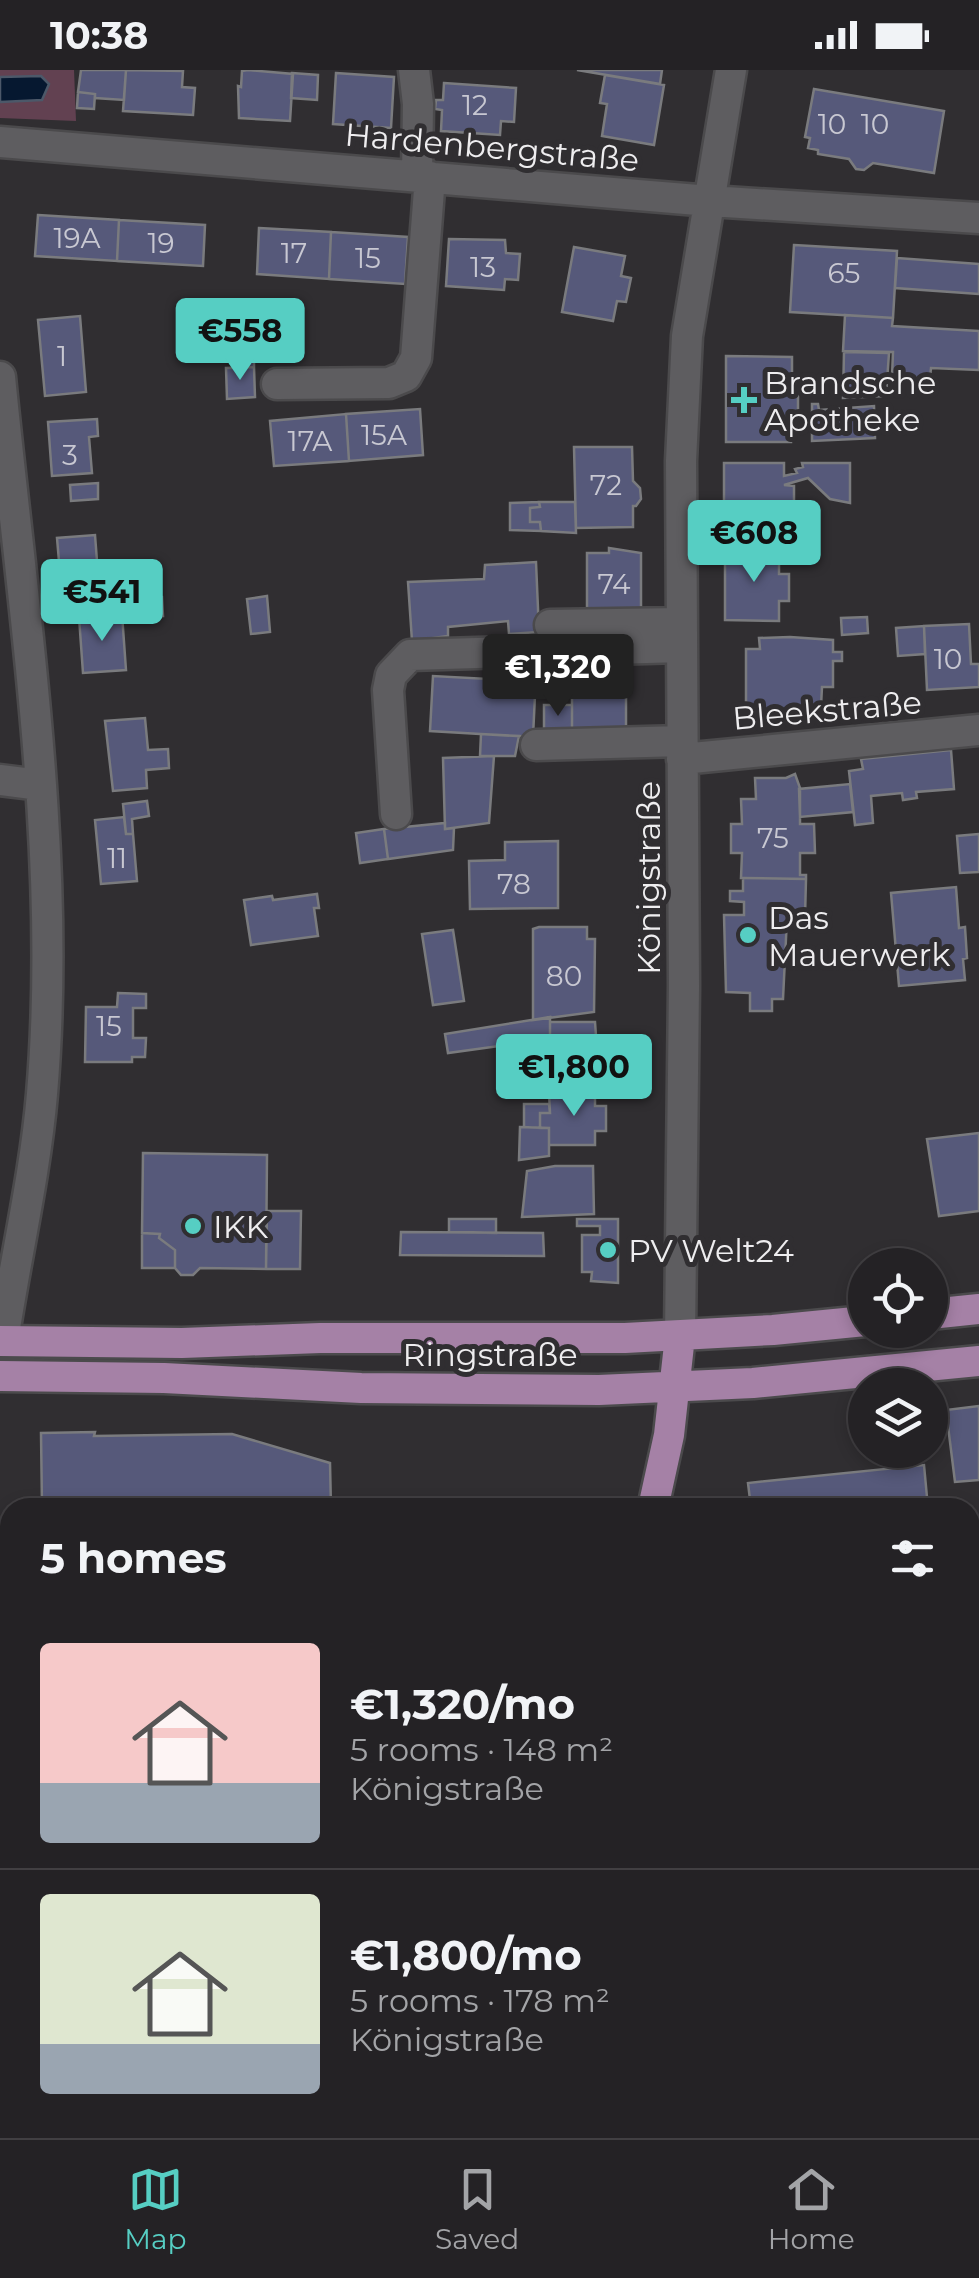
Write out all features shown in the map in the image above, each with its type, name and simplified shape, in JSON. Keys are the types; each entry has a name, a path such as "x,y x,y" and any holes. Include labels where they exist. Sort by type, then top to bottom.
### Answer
{"main road":[{"path":"948,1312 979,1309"},
{"name":"Ringstraße","path":"1,1341 182,1343 320,1338 680,1336 848,1322"},
{"name":"Königstraße","path":"655,1498 676,1388 680,1336"},
{"name":"Ringstraße","path":"0,1376 184,1378 362,1388 676,1388 979,1361"}],"street":[{"path":"277,384 389,383 406,376 416,358 423,177 414,70"},
{"name":"Königstraße","path":"680,1336 684,1004 681,461 687,336 731,70"},
{"name":"Hardenbergstraße","path":"0,142 979,218"},
{"path":"0,377 40,785 46,950 42,1096 1,1341"},
{"path":"550,625 682,635"},
{"path":"396,814 388,690 391,675 410,655 682,635"},
{"name":"Bleekstraße","path":"536,746 682,750 979,730"},
{"path":"0,780 40,785"}],"shaded area":[{"path":"0,70 74,70 76,121 0,118"}],"water":[{"path":"41,76 49,84 42,100 0,102 0,77"}],"building":[{"path":"81,70 126,70 124,100 78,92"},
{"path":"126,70 183,71 182,87 195,88 193,115 123,111"},
{"path":"577,70 662,70 660,84"},
{"path":"242,71 293,74 290,121 239,118 238,86 241,87"},
{"path":"292,73 318,75 317,100 291,98"},
{"path":"336,73 394,77 391,128 333,124"},
{"path":"605,75 664,85 654,145 602,136 607,104 600,103"},
{"path":"444,83 516,88 514,122 501,121 500,135 441,131 442,110 435,109 436,100 443,100"},
{"path":"814,89 944,111 934,173 873,163 864,170 856,169 849,159 818,154 818,150 808,148 810,138 805,137"},
{"path":"78,92 95,94 94,109 77,108"},
{"path":"38,215 119,220 117,261 35,256"},
{"path":"119,220 205,225 203,266 117,261"},
{"path":"259,228 331,232 329,279 257,274"},
{"path":"331,232 408,237 405,284 329,279"},
{"path":"449,239 505,240 506,253 520,254 518,280 505,279 504,290 446,286"},
{"path":"794,245 897,251 893,318 790,312"},
{"path":"574,247 625,256 621,276 631,278 626,302 617,301 613,321 562,312"},
{"path":"897,258 979,264 979,294 895,288"},
{"path":"845,315 893,318 892,326 979,331 979,370 931,368 930,378 892,377 893,352 843,351"},
{"path":"80,316 86,392 45,396 38,320"},
{"path":"254,352 254,367 234,368 233,353"},
{"path":"844,352 889,353 886,396 843,398"},
{"path":"726,356 792,357 792,389 798,390 798,411 791,411 791,442 726,442"},
{"path":"254,367 255,397 227,399 226,368"},
{"path":"812,404 818,404 819,410 874,406 875,438 812,441"},
{"path":"420,409 423,455 349,461 346,414"},
{"path":"346,414 349,461 274,466 270,421"},
{"path":"97,419 98,436 89,437 92,473 52,476 48,422"},
{"path":"574,447 632,447 633,481 640,488 641,499 633,506 633,527 576,528"},
{"path":"724,463 784,463 784,476 797,473 795,469 803,467 802,463 850,463 850,503 830,499 808,478 784,485 794,486 794,514 784,514 784,529 724,529"},
{"path":"98,483 98,499 71,501 70,485"},
{"path":"539,502 540,507 530,508 530,522 540,522 541,531 510,530 510,503"},
{"path":"539,502 575,502 576,533 541,531 540,522 530,522 530,508 540,507"},
{"path":"95,535 97,561 108,562 109,580 61,585 57,538"},
{"path":"757,543 758,551 779,551 779,574 789,574 789,601 779,601 779,621 725,620 725,551 738,551 739,544"},
{"path":"609,548 641,553 641,615 587,615 587,553 609,553"},
{"path":"536,562 539,632 509,634 508,621 448,627 448,636 412,641 408,582 484,579 485,565"},
{"path":"98,582 100,597 73,598 71,584"},
{"path":"267,596 270,632 251,634 247,599"},
{"path":"162,597 163,616 134,617 133,598"},
{"path":"122,614 126,670 83,673 79,617"},
{"path":"867,617 868,633 842,635 841,618"},
{"path":"969,624 971,664 979,664 979,687 927,690 924,626"},
{"path":"924,626 925,654 898,656 896,628"},
{"path":"759,638 833,640 833,652 842,652 842,661 833,661 833,687 822,687 821,706 795,706 795,711 746,709 746,649 760,649"},
{"path":"548,656 549,695 535,695 533,737 430,731 433,676 488,679 490,658"},
{"path":"572,656 626,656 626,733 572,733"},
{"path":"544,705 572,705 572,733 544,733"},
{"path":"145,718 148,750 168,749 169,768 146,770 147,788 113,791 105,721"},
{"path":"481,734 519,736 515,756 480,756"},
{"path":"951,750 954,789 916,792 917,798 903,800 902,793 871,796 873,823 855,825 849,771 863,769 861,759"},
{"path":"494,756 489,823 445,829 443,758"},
{"path":"795,774 800,788 800,824 814,824 815,853 800,853 800,875 806,875 806,879 741,878 742,853 731,853 731,824 742,824 741,799 756,799 755,778 786,778"},
{"path":"850,784 853,812 800,817 799,789"},
{"path":"147,801 149,816 132,819 133,834 126,834 123,804"},
{"path":"124,817 126,834 133,834 137,881 101,884 95,820"},
{"path":"445,823 445,829 454,828 453,850 388,859 384,829"},
{"path":"384,829 388,859 360,863 356,833"},
{"path":"979,834 979,872 960,873 957,836"},
{"path":"558,841 558,908 470,909 469,861 505,860 505,842"},
{"path":"743,878 806,879 805,918 787,918 783,999 772,999 772,1011 750,1011 750,993 726,992 724,915 744,915 744,902 730,901 730,891 743,891"},
{"path":"956,887 959,928 965,927 965,980 899,986 891,893"},
{"path":"317,894 319,908 314,908 318,936 251,945 244,900"},
{"path":"587,927 587,939 595,939 594,1012 533,1020 533,929"},
{"path":"453,930 464,1001 433,1005 422,934"},
{"path":"118,993 146,994 146,1008 133,1008 133,1038 146,1038 145,1057 132,1057 132,1062 85,1062 86,1007 117,1007"},
{"path":"550,1017 550,1039 448,1053 445,1034"},
{"path":"550,1022 595,1022 596,1036 607,1037 607,1061 595,1061 595,1075 549,1076 550,1054 540,1054 540,1038 550,1039"},
{"path":"549,1092 595,1092 595,1106 606,1106 606,1131 595,1131 595,1145 549,1145 549,1128 540,1128 540,1113 550,1113"},
{"path":"524,1104 549,1104 550,1113 540,1113 540,1128 524,1127"},
{"path":"520,1127 549,1128 549,1156 519,1160"},
{"path":"979,1133 979,1211 939,1216 927,1139"},
{"path":"143,1153 267,1155 266,1269 200,1268 193,1275 181,1275 175,1268 175,1250 159,1238 160,1234 142,1233"},
{"path":"593,1166 594,1214 522,1217 527,1171"},
{"path":"267,1211 301,1211 300,1269 266,1269"},
{"path":"449,1219 496,1219 496,1233 449,1232"},
{"path":"577,1219 618,1219 618,1283 591,1281 592,1272 582,1272 582,1235 600,1235 600,1226 577,1226"},
{"path":"401,1232 543,1233 544,1256 400,1255"},
{"path":"142,1233 160,1234 159,1238 175,1250 175,1268 142,1268"},
{"path":"979,1406 979,1480 955,1482 948,1410"},
{"path":"41,1433 232,1434 330,1463 331,1498 42,1498"},
{"path":"924,1468 927,1498 750,1498 748,1483"}],"place":[{"name":"Brandsche Apotheke","path":"744,400"},
{"name":"Das Mauerwerk","path":"748,935"},
{"name":"IKK","path":"193,1226"},
{"name":"PV Welt24","path":"608,1250"}]}
